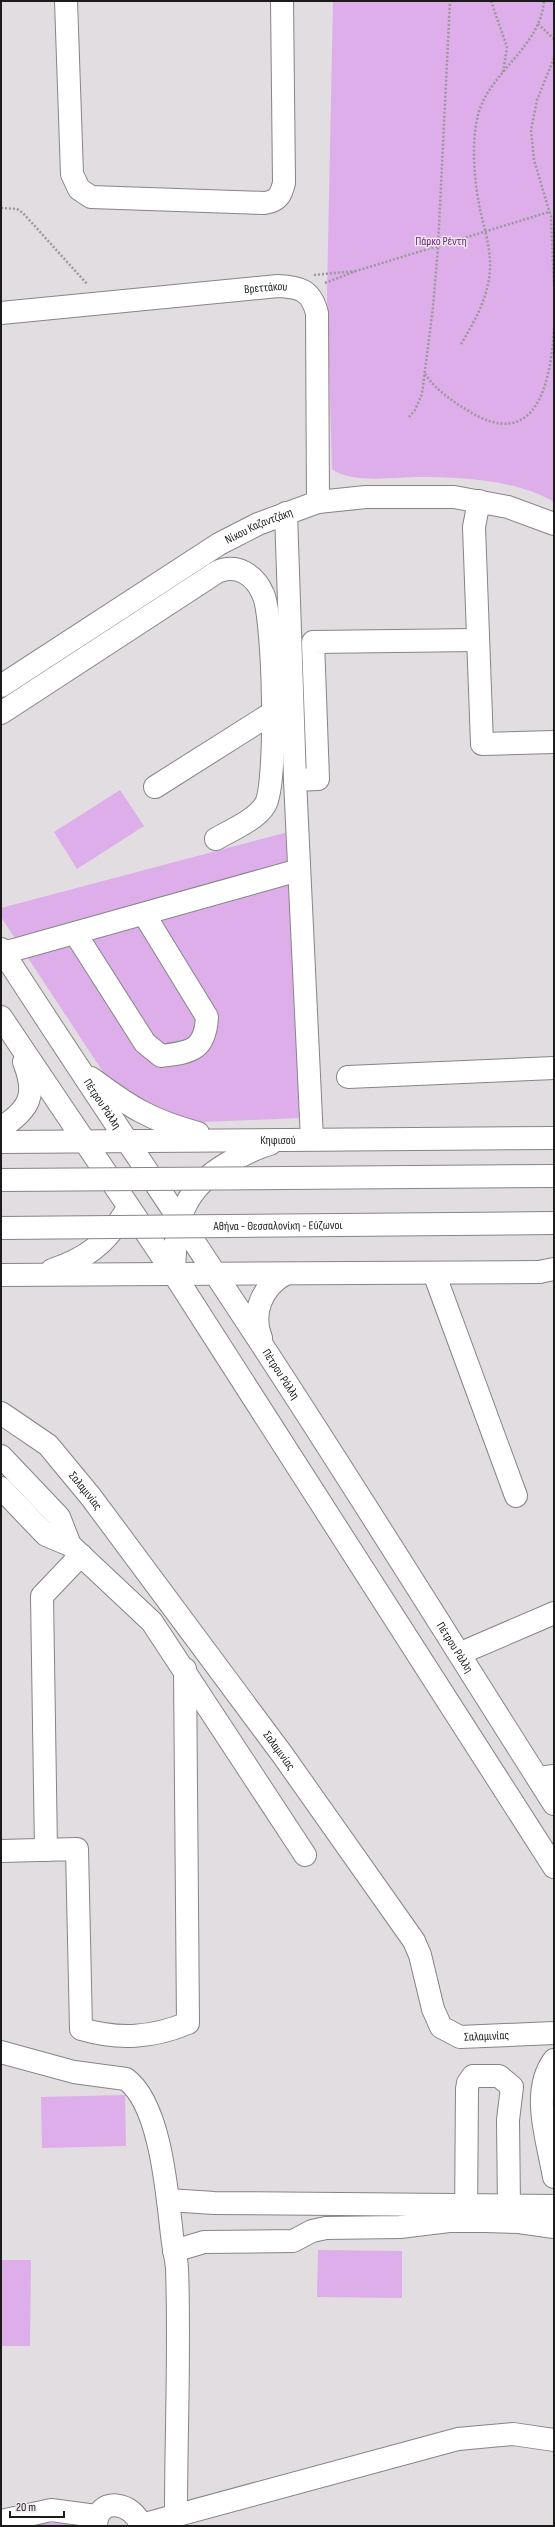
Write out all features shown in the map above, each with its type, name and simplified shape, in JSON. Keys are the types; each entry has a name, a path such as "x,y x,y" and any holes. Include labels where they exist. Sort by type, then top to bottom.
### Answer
{"main road":[{"path":"66,1 72,174 79,189 90,197 265,203 273,202 278,198 284,183 282,1"},
{"path":"309,285 317,313 318,502"},
{"name":"Βρεττάκου","path":"6,312 278,286 296,287 309,285"},
{"name":"Νίκου Καζαντζάκη","path":"1,686 219,544 286,513 318,502 366,497 429,495 479,501 508,507 554,524"},
{"path":"479,501 474,527 482,744 554,742"},
{"path":"174,1274 179,1220 190,1196 208,1174 258,1147 285,1140 312,1139 295,780 286,513"},
{"path":"4,704 217,572 233,568 247,574 260,587 268,607 273,740 267,801 260,812 216,839"},
{"path":"295,780 318,780 313,642 478,640"},
{"path":"155,787 272,713"},
{"path":"2,951 75,933 299,870"},
{"path":"75,933 145,1043 161,1056 183,1053 197,1047 206,1036 207,1018 144,914"},
{"name":"Πέτρου Ράλλη","path":"2,951 76,1066 266,1350 461,1653 546,1777 554,1804"},
{"path":"1,1016 174,1274 554,1867"},
{"path":"1,1128 21,1113 31,1094 32,1081 14,1036"},
{"path":"76,1066 138,1112 168,1125 224,1140"},
{"path":"348,1077 554,1068"},
{"name":"Κηφισού","path":"1,1142 84,1140 554,1138"},
{"path":"36,1274 67,1265 94,1250 115,1230 129,1208 134,1166 126,1141"},
{"path":"1,1180 554,1176"},
{"name":"Αθήνα - Θεσσαλονίκη - Εύζωνοι","path":"1,1228 554,1223"},
{"path":"1,1275 549,1272"},
{"path":"434,1273 516,1496"},
{"path":"266,1350 256,1319 258,1306 266,1290 285,1274"},
{"name":"Σαλαμινίας","path":"1,1413 48,1445 91,1496 287,1760 414,1940 420,1955 433,2009 441,2027 460,2036 554,2033"},
{"path":"1,1456 59,1517 76,1550"},
{"path":"1,1488 46,1535 76,1550 152,1622 185,1669 304,1855"},
{"path":"46,1850 42,1596 76,1550"},
{"path":"461,1653 554,1613"},
{"path":"1,1851 77,1849 81,2029 112,2036 134,2037 160,2033 188,2022 185,1669"},
{"path":"1,2052 74,2072 126,2079 132,2083 142,2099 154,2130 164,2162 177,2267 153,2521"},
{"path":"554,2060 546,2070 542,2094 554,2177"},
{"path":"466,2213 468,2083 473,2076 489,2075 504,2078 512,2087 508,2120 509,2206"},
{"path":"554,2089 554,2094"},
{"path":"168,2200 466,2213 554,2227"},
{"path":"174,2251 204,2242 293,2241 312,2231 326,2228 400,2227 466,2213 509,2206 554,2206"},
{"path":"1,2521 51,2510 96,2521 110,2505 118,2505 153,2521 458,2439 513,2434 554,2440"}],"path":[{"path":"409,417 419,403 425,374 438,247 450,1"},
{"path":"491,1 508,47 502,76"},
{"path":"461,344 478,312 488,282 490,259 486,232 476,190 476,126 485,99 538,24 544,1"},
{"path":"538,24 554,39"},
{"path":"554,58 537,100 532,130 534,160 549,212 554,286"},
{"path":"1,208 17,209 23,213 90,287"},
{"path":"309,285 549,212"},
{"path":"309,285 324,284 356,271"},
{"path":"425,374 440,390 472,414 497,424 520,422 531,412 545,382 552,352 554,328"}],"green space":[{"name":"Πάρκο Ρέντη","path":"333,1 554,1 554,502 524,489 489,481 435,477 374,479 350,477 340,474 332,469 327,295"},
{"path":"120,790 144,826 77,869 54,832"},
{"path":"288,832 300,1118 203,1122 163,1111 109,1081 1,917 1,908"},
{"path":"125,2095 126,2146 42,2148 41,2097"},
{"path":"318,2250 402,2251 402,2298 317,2297"},
{"path":"1,2260 31,2260 30,2346 1,2346"},
{"path":"30,2523 68,2523 68,2526 20,2526"}]}
